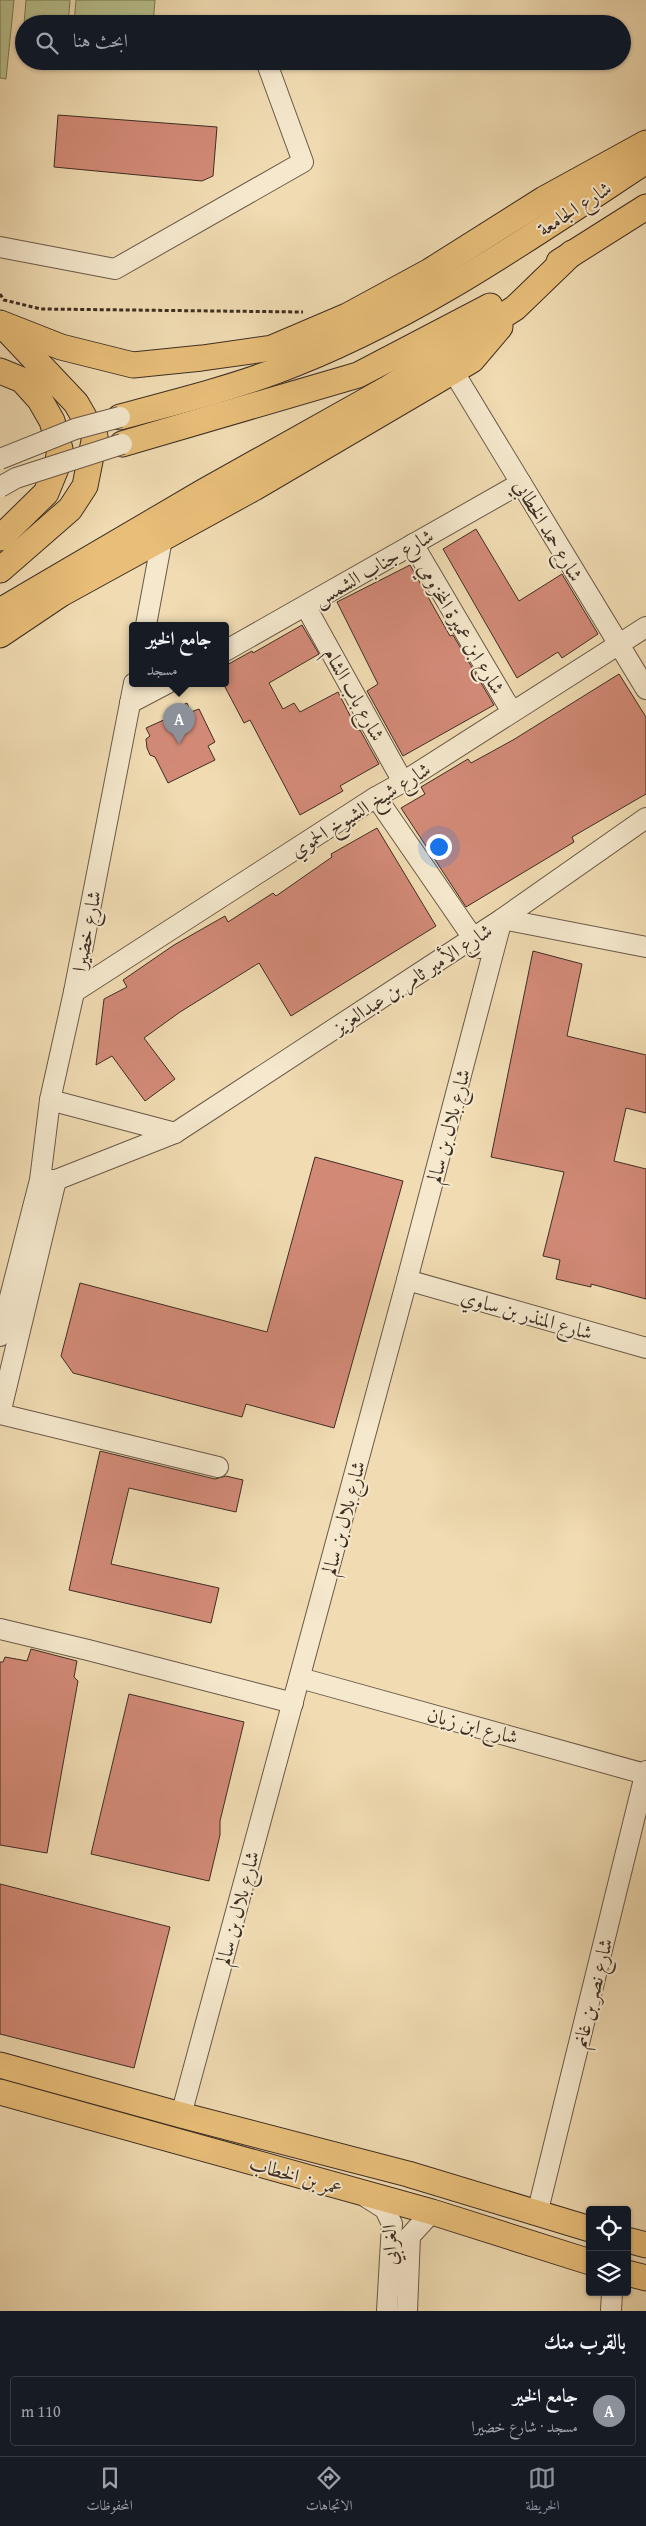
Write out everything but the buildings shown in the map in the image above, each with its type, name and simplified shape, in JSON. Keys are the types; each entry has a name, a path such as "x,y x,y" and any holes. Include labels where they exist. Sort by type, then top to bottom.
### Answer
{"main road":[{"path":"1,324 61,347 133,365 272,348 348,316 430,271 544,199 646,143"},
{"name":"شارع الجامعة","path":"120,416 276,371 352,338 431,297 528,239 646,161"},
{"name":"شارع الجامعة","path":"572,253 646,207"},
{"path":"0,635 61,594 162,539 472,360 515,308 572,253"},
{"path":"122,444 358,375 519,290 572,253"},
{"path":"0,611 202,492 387,389 515,308"},
{"path":"0,570 70,509 84,486 95,436 76,403 1,324"},
{"path":"0,371 22,380 40,400 52,421 60,449 57,466 46,493 0,538"},
{"path":"0,2065 181,2115 408,2174 586,2228"},
{"name":"عمر بن الخطاب","path":"0,2092 432,2212 586,2261"},
{"path":"631,2241 646,2245"},
{"path":"631,2274 646,2278"}],"street":[{"path":"0,247 115,269 303,162 269,70"},
{"name":"شارع حمد الخطابي","path":"453,371 646,689"},
{"path":"0,459 74,428 120,416"},
{"path":"0,487 16,478 122,444"},
{"name":"شارع جناب الشمس","path":"229,649 521,483"},
{"path":"147,622 162,539"},
{"name":"شارع ابن عميرة المخزومي","path":"413,544 506,702 513,710"},
{"name":"شارع باب الشام","path":"306,606 403,782"},
{"name":"شارع شيخ الشيوخ الحموي","path":"74,992 376,797 403,782 513,710 646,628"},
{"name":"شارع خضيرا","path":"48,1180 50,1100 74,992 133,687"},
{"path":"130,704 161,687"},
{"path":"376,797 471,938 491,964"},
{"name":"شارع الأمير ثامر بن عبدالعزيز","path":"48,1180 175,1133 502,919 646,818"},
{"path":"502,919 646,947"},
{"name":"شارع بلال بن سالم","path":"181,2115 407,1280 502,919"},
{"path":"50,1100 175,1133"},
{"path":"0,1336 48,1180"},
{"path":"48,1180 0,1414 218,1467"},
{"name":"شارع المنذر بن ساوي","path":"407,1280 646,1348"},
{"path":"0,1629 293,1703"},
{"name":"شارع ابن زيان","path":"300,1678 646,1772"},
{"name":"شارع نصر بن غانم","path":"537,2214 642,1806 646,1772"},
{"name":"الغرابي","path":"360,2193 385,2210 392,2224 388,2311"},
{"name":"الغرابي","path":"407,2311 410,2236 432,2212"},
{"path":"611,2311 612,2296"}],"path":[{"path":"0,294 4,300 41,309 313,312"}],"green space":[{"path":"0,0 14,0 6,79 0,78"},
{"path":"26,0 70,0 69,15 25,15"},
{"path":"76,0 155,0 154,15 75,15"}],"place":[{"name":"جامع الخير","path":"179,744"}]}
